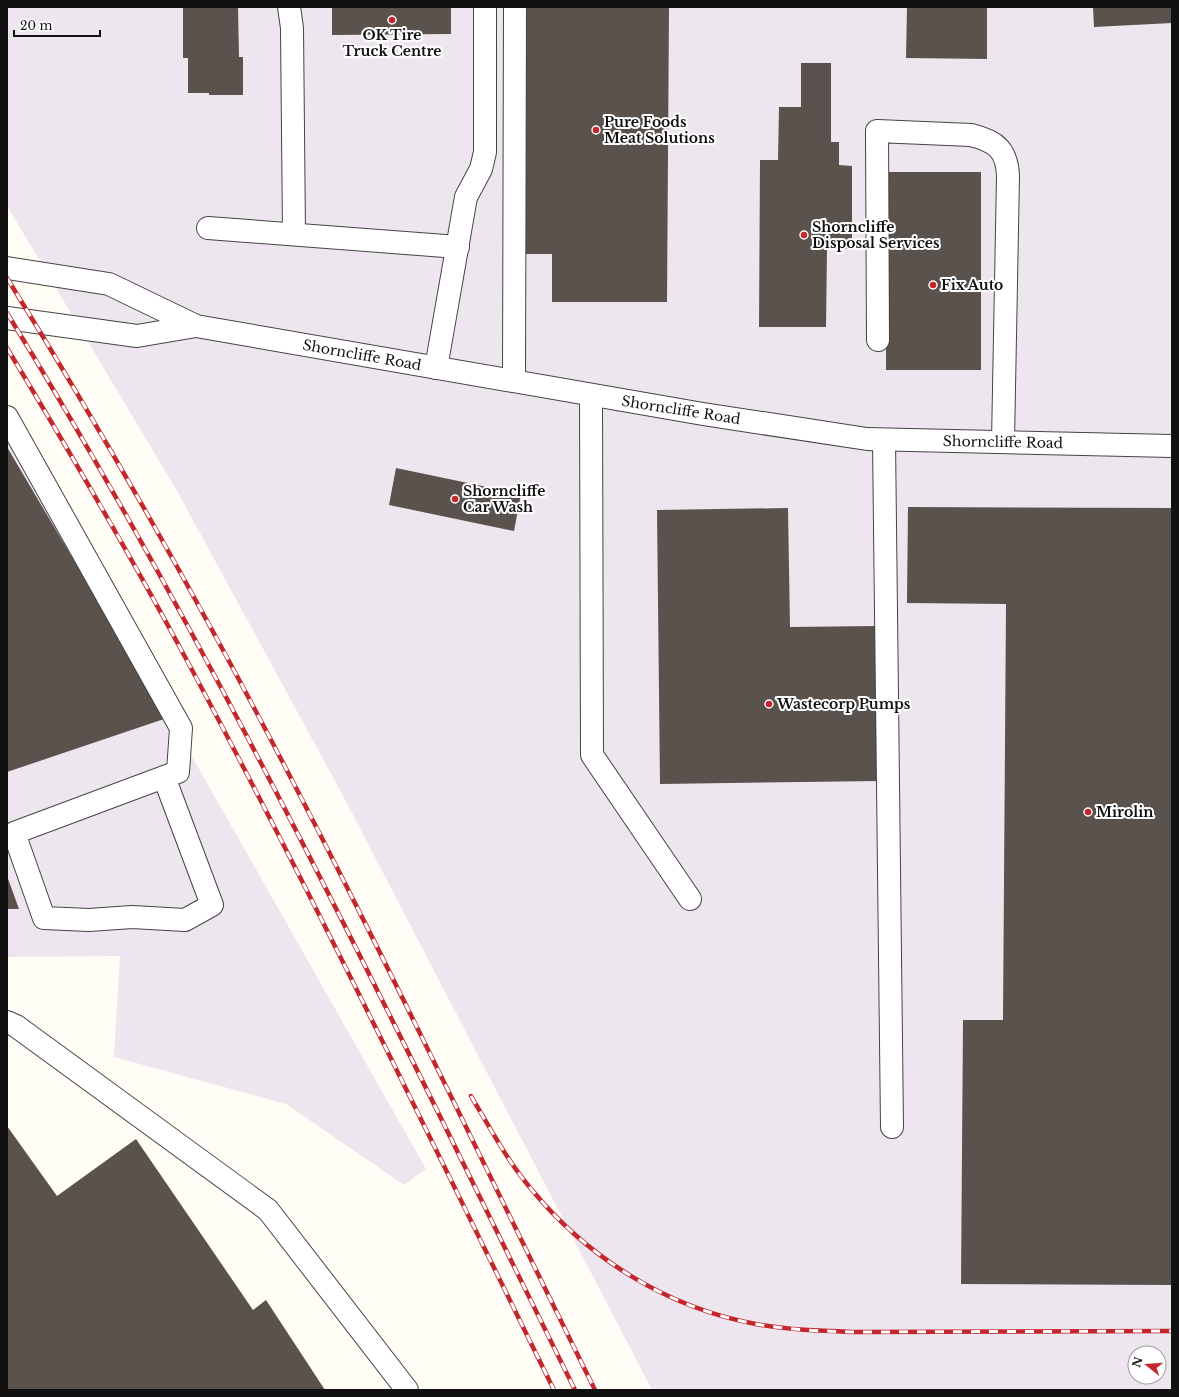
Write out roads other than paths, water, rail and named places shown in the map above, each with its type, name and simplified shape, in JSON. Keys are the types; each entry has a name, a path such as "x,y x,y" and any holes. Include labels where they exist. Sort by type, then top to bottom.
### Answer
{"street":[{"path":"289,7 292,28 294,234"},
{"path":"436,368 466,197 481,169 485,152 485,7"},
{"path":"514,7 514,381"},
{"path":"878,340 877,131 971,135 983,138 995,144 1003,152 1007,162 1008,176 1003,442"},
{"path":"208,228 458,247"},
{"name":"Shorncliffe Road","path":"7,268 109,284 196,326 742,420 867,439 1172,446"},
{"name":"Shorncliffe Road","path":"7,318 137,336 196,326"},
{"path":"590,395 592,755 690,899"},
{"path":"7,417 181,728 178,772 164,777 14,833 44,918 89,920 132,917 185,920 212,905 164,777"},
{"path":"884,440 892,1127"},
{"path":"7,1022 16,1026 268,1210 407,1390"}],"railway":[{"path":"7,278 88,412 140,502 192,593 267,732 410,1013 595,1390"},
{"path":"7,313 85,444 160,576 233,710 372,980 575,1390"},
{"path":"7,348 75,462 163,616 280,837 554,1390"},
{"path":"471,1096 515,1168 554,1215 605,1259 632,1277 661,1293 692,1306 723,1316 756,1324 780,1328 817,1331 1172,1331"}],"place":[{"name":"OK Tire Truck Centre","path":"392,20"},
{"name":"Pure Foods Meat Solutions","path":"596,130"},
{"name":"Shorncliffe Disposal Services","path":"804,235"},
{"name":"Fix Auto","path":"933,285"},
{"name":"Shorncliffe Car Wash","path":"455,499"},
{"name":"Wastecorp Pumps","path":"769,704"},
{"name":"Mirolin","path":"1088,812"}]}
